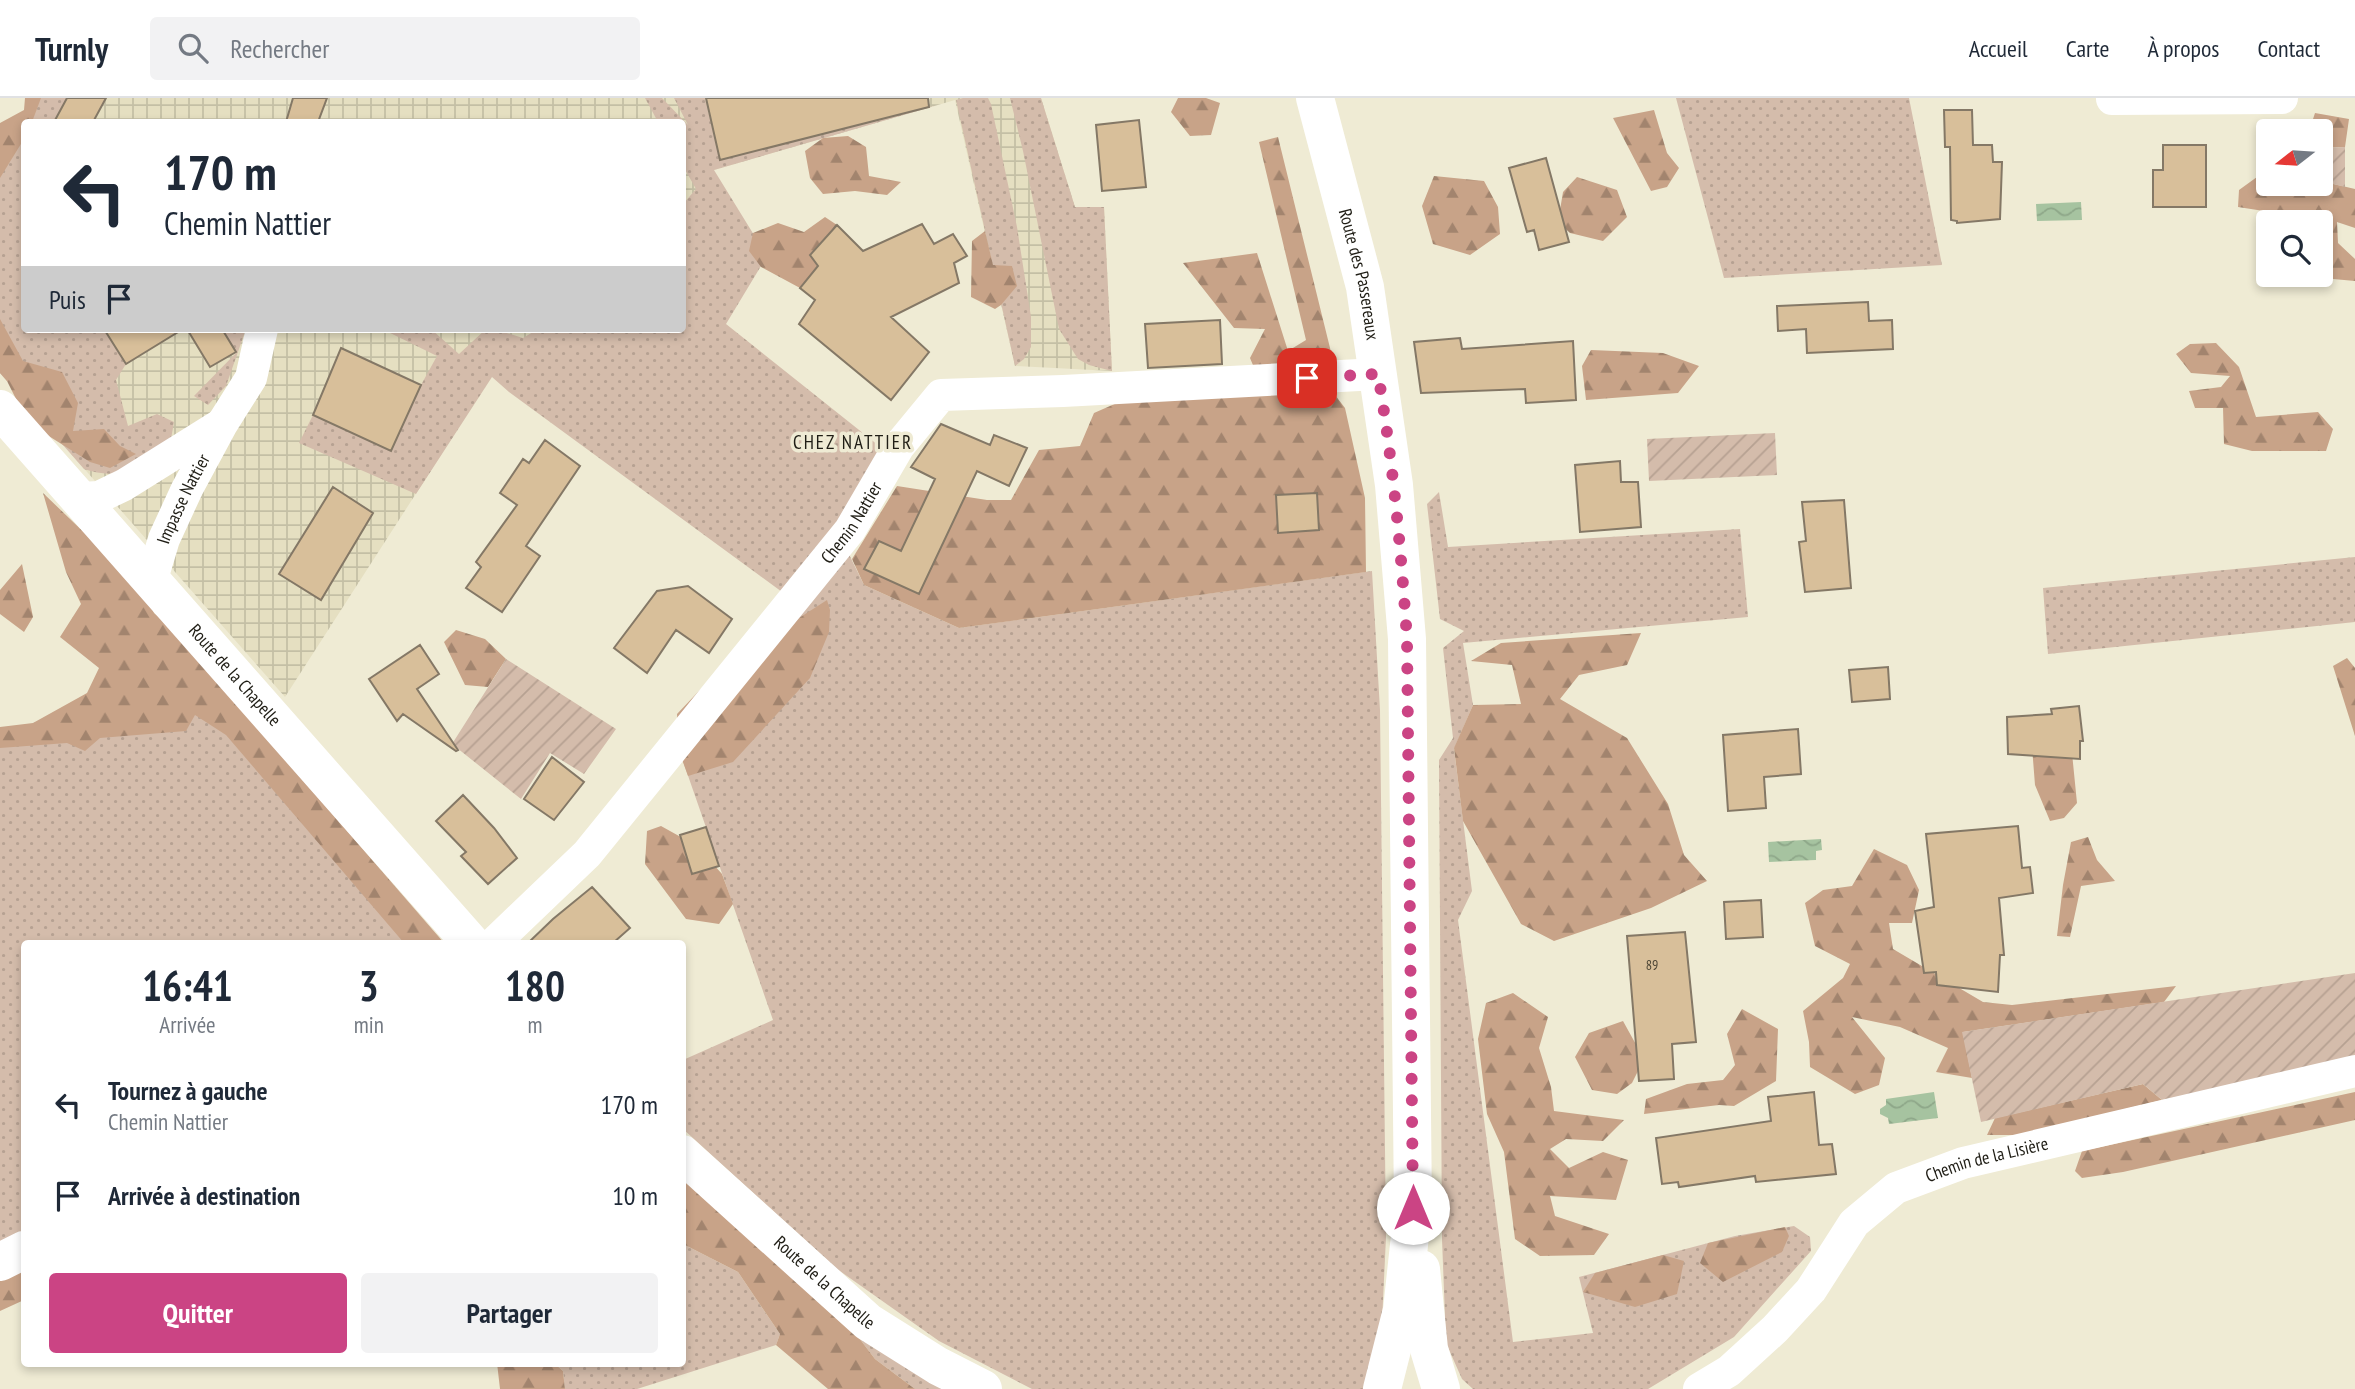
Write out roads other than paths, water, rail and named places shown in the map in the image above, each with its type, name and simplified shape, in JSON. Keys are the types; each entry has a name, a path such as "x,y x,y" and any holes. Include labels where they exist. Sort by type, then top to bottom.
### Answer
{"main road":[{"name":"Route des Passereaux","path":"1315,98 1365,287 1394,485 1407,639 1413,1208 1429,1349 1441,1389"},
{"name":"Route de la Chapelle","path":"0,409 468,940"},
{"name":"Route de la Chapelle","path":"686,1158 868,1322 939,1366 983,1389"},
{"name":"Route des Passereaux","path":"1382,1389 1402,1310 1413,1208"},
{"path":"0,1262 21,1252"}],"street":[{"path":"2112,99 2282,98"},
{"name":"Impasse Nattier","path":"152,579 170,527 222,424 251,378 261,333"},
{"name":"Chemin Nattier","path":"497,940 587,854 850,530 899,446 941,395 1378,374"},
{"name":"Impasse Nattier","path":"80,498 100,497 124,485 222,424"},
{"name":"Chemin de la Lisière","path":"1699,1389 1729,1371 1775,1329 1811,1290 1854,1223 1896,1188 1963,1163 2355,1071"}],"water":[{"path":"2081,202 2082,220 2037,221 2036,204"},
{"path":"1821,839 1822,850 1816,851 1816,860 1769,862 1768,842"},
{"path":"1934,1092 1938,1118 1889,1124 1888,1118 1880,1114 1880,1109 1886,1105 1886,1099"}],"district":[{"name":"CHEZ NATTIER","path":"853,442"}]}
